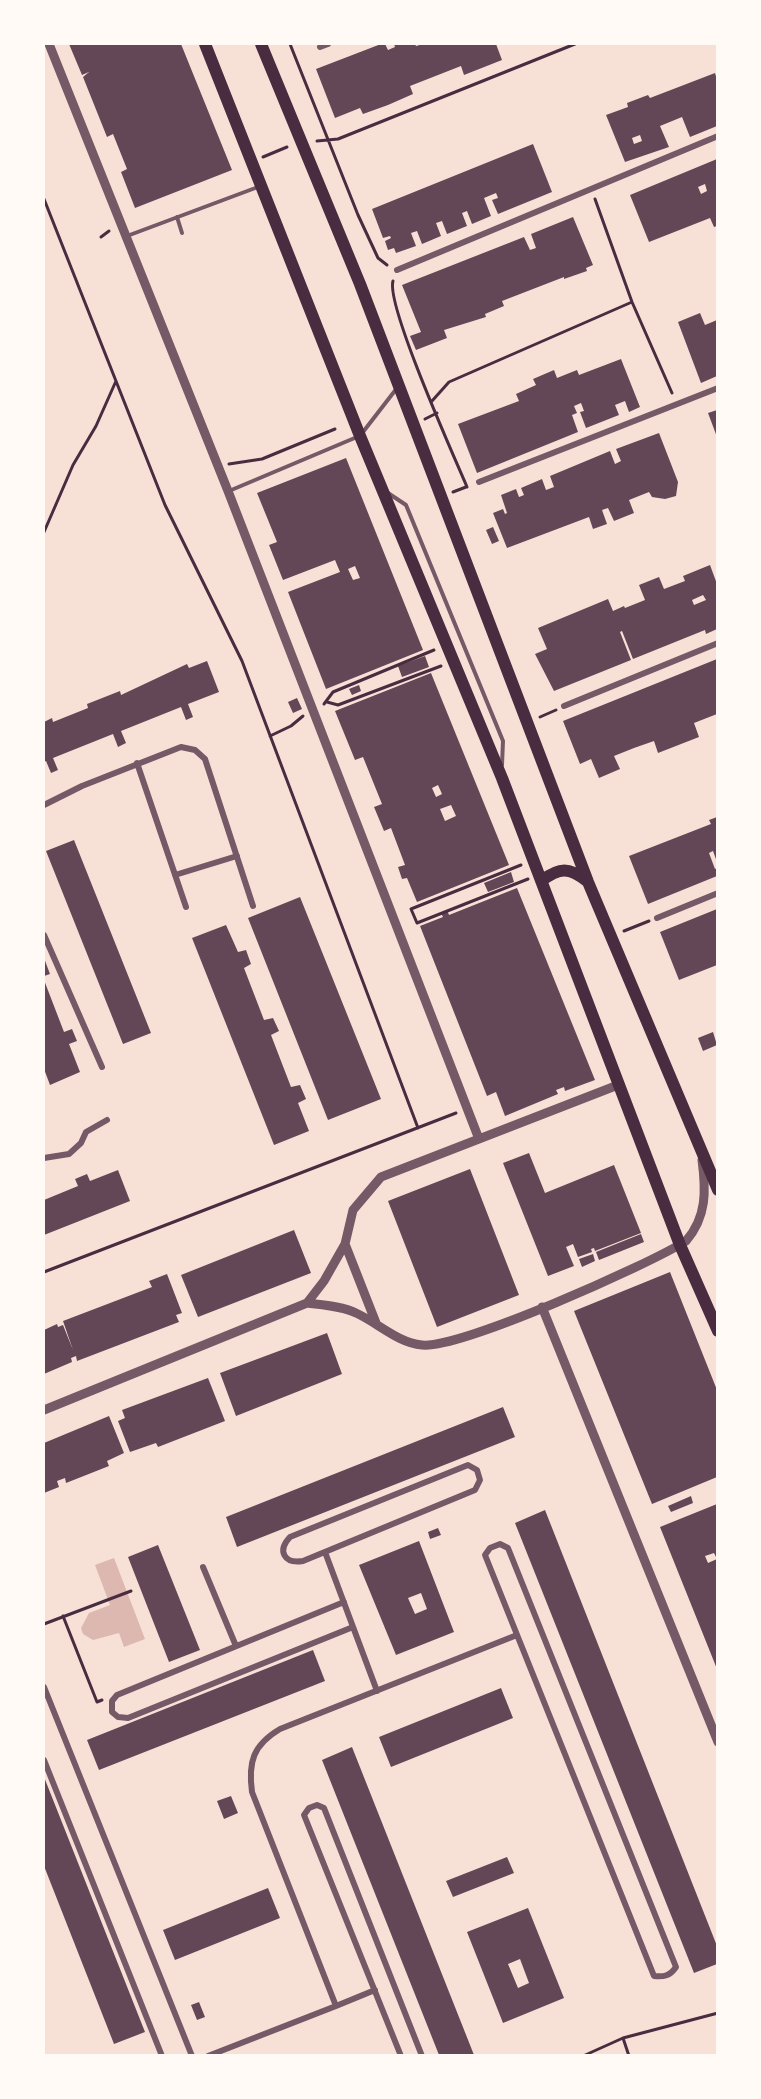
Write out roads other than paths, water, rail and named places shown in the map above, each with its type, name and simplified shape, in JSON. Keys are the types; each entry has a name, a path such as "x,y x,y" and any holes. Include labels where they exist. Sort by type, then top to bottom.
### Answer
{"main road":[{"path":"204,44 253,161 360,436 502,778 680,1245 717,1331"},
{"path":"261,44 360,284 588,882 717,1190"},
{"path":"540,878 563,869 573,870 588,882"}],"street":[{"path":"49,44 219,468 479,1139"},
{"path":"320,46 328,44"},
{"path":"399,271 717,136"},
{"path":"478,482 717,388"},
{"path":"564,706 717,643"},
{"path":"44,805 137,763 181,747 201,754 205,759 253,906"},
{"path":"137,763 186,907"},
{"path":"176,875 237,856"},
{"path":"657,918 717,894"},
{"path":"44,935 102,1067"},
{"path":"44,1410 307,1303 324,1281 345,1244 353,1210 381,1177 618,1085"},
{"path":"44,1158 69,1154 81,1143 86,1132 107,1120"},
{"path":"307,1303 354,1311 411,1343 434,1346 458,1340 542,1307 680,1245 692,1234 703,1212 705,1187 701,1150"},
{"path":"345,1244 376,1323"},
{"path":"542,1307 717,1742"},
{"path":"468,1466 477,1470 480,1480 475,1491 325,1552 293,1563 282,1553 283,1544 290,1537 468,1466"},
{"path":"500,1544 508,1548 658,1923 675,1967 671,1974 654,1976 516,1635 485,1556 490,1548 500,1544"},
{"path":"325,1552 377,1690"},
{"path":"203,1566 236,1646"},
{"path":"344,1602 117,1695 112,1701 112,1712 118,1717 128,1718 353,1627"},
{"path":"336,2006 252,1792 249,1771 264,1738 280,1729 516,1635"},
{"path":"44,1687 192,2055"},
{"path":"44,1760 162,2055"},
{"path":"401,2055 304,1815 309,1808 317,1805 324,1809 423,2055"},
{"path":"208,2055 375,1990"}],"lane":[{"path":"126,236 262,186"},
{"path":"177,217 182,233"},
{"path":"228,491 360,436 398,387"},
{"path":"384,490 406,506 503,741 502,778"}]}
